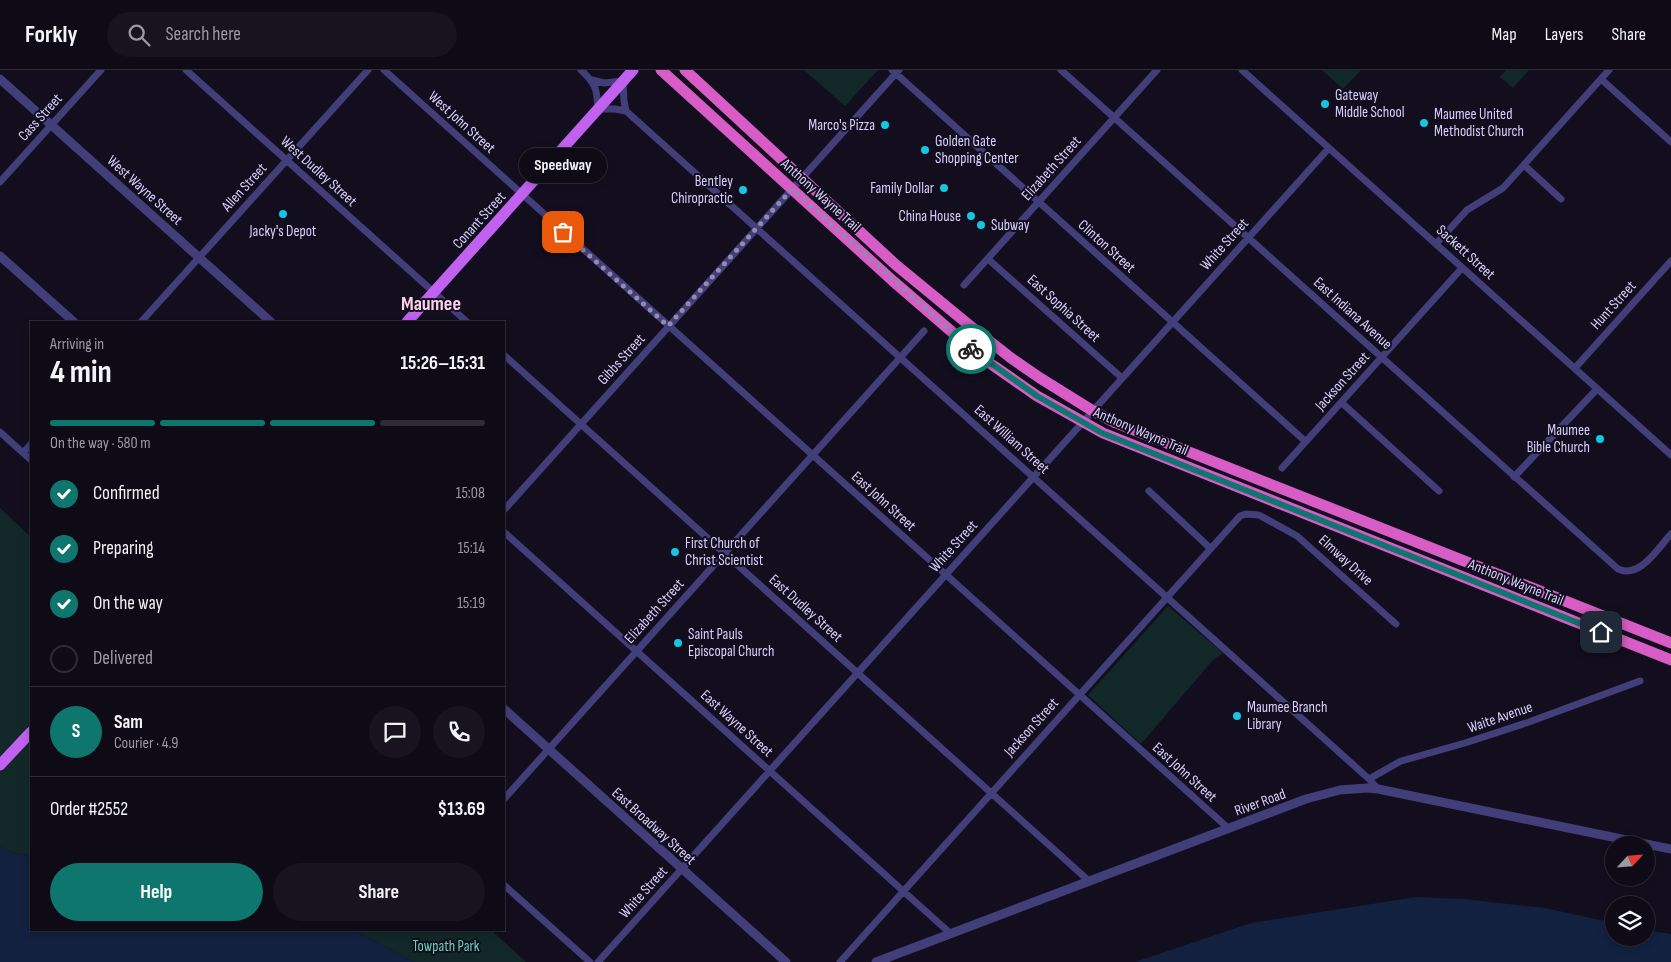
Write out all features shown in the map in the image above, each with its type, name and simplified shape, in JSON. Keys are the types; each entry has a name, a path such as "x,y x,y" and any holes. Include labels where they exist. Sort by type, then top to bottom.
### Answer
{"highway":[{"name":"Anthony Wayne Trail","path":"661,70 980,357 1037,396 1102,433 1671,660"},
{"name":"Anthony Wayne Trail","path":"685,70 896,264 997,347 1040,378 1093,411 1133,430 1671,643"}],"main road":[{"name":"Conant Street","path":"408,321 633,70"},
{"path":"0,765 30,733"}],"street":[{"name":"Cass Street","path":"0,182 101,70"},
{"name":"West Dudley Street","path":"186,70 433,293"},
{"name":"Allen Street","path":"141,321 368,70"},
{"name":"West John Street","path":"384,70 522,194"},
{"path":"581,70 592,80 597,91 598,109 626,111 623,81 604,83 592,80"},
{"name":"East Indiana Avenue","path":"1061,70 1618,569 1628,572 1637,569 1671,534"},
{"name":"Elizabeth Street","path":"964,285 1157,70"},
{"name":"Sackett Street","path":"1242,70 1671,455"},
{"path":"1436,244 1467,210 1503,188 1609,70"},
{"name":"Gibbs Street","path":"505,509 896,71"},
{"name":"Clinton Street","path":"896,71 1038,203 1305,441"},
{"name":"West Wayne Street","path":"0,79 269,321"},
{"path":"1601,79 1671,142"},
{"name":"East William Street","path":"626,111 1378,789"},
{"name":"White Street","path":"598,962 1329,148"},
{"path":"1524,166 1561,199"},
{"name":"East John Street","path":"522,194 1228,828"},
{"path":"0,256 73,321"},
{"name":"East Sophia Street","path":"988,259 1122,378"},
{"name":"Hunt Street","path":"1575,368 1671,261"},
{"name":"Jackson Street","path":"1282,468 1462,268"},
{"path":"433,293 466,321"},
{"name":"Elizabeth Street","path":"505,797 924,331"},
{"name":"East Dudley Street","path":"505,356 1089,881"},
{"path":"1514,477 1597,389"},
{"path":"1342,403 1439,491"},
{"path":"0,432 30,459"},
{"path":"23,453 30,445"},
{"path":"1149,491 1210,548"},
{"name":"Jackson Street","path":"840,962 1210,548 1235,521 1246,514"},
{"name":"Elmway Drive","path":"1246,514 1259,515 1297,536 1396,624"},
{"name":"East Wayne Street","path":"505,533 951,934"},
{"name":"Waite Avenue","path":"1369,779 1401,761 1529,722 1640,681"},
{"name":"East Broadway Street","path":"505,710 786,962"},
{"name":"River Road","path":"876,962 1228,828 1326,794 1354,788 1378,789 1671,849"},
{"path":"505,886 590,962"}],"green space":[{"path":"804,70 878,70 845,106"},
{"path":"1322,70 1361,70 1343,89"},
{"path":"1506,70 1529,70 1513,88 1500,77"},
{"path":"0,508 30,536 30,857 12,852 0,846"},
{"path":"1168,606 1223,653 1213,660 1141,744 1088,695"},
{"name":"Towpath Park","path":"356,931 492,931 526,962 414,962"}],"water":[{"path":"0,846 12,852 30,857 30,931 356,931 414,962 0,962"},
{"path":"1416,897 1464,899 1545,908 1605,921 1605,946 1655,946 1655,931 1671,934 1671,962 1135,962 1251,923"}],"way so far":[{"path":"563,232 668,326 792,189 971,349"}],"place":[{"name":"Gateway Middle School","path":"1325,104"},
{"name":"Maumee United Methodist Church","path":"1424,123"},
{"name":"Marco's Pizza","path":"885,125"},
{"name":"Golden Gate Shopping Center","path":"925,150"},
{"name":"Family Dollar","path":"944,188"},
{"name":"Bentley Chiropractic","path":"743,190"},
{"name":"Jacky's Depot","path":"283,214"},
{"name":"China House","path":"971,216"},
{"name":"Subway","path":"981,225"},
{"name":"Speedway","path":"563,232"},
{"name":"Maumee Bible Church","path":"1600,439"},
{"name":"First Church of Christ Scientist","path":"675,552"},
{"name":"Saint Pauls Episcopal Church","path":"678,643"},
{"name":"Maumee Branch Library","path":"1237,716"}],"district":[{"name":"Maumee","path":"431,303"}],"route":[{"path":"971,349 1037,396 1102,433 1601,632"}]}
